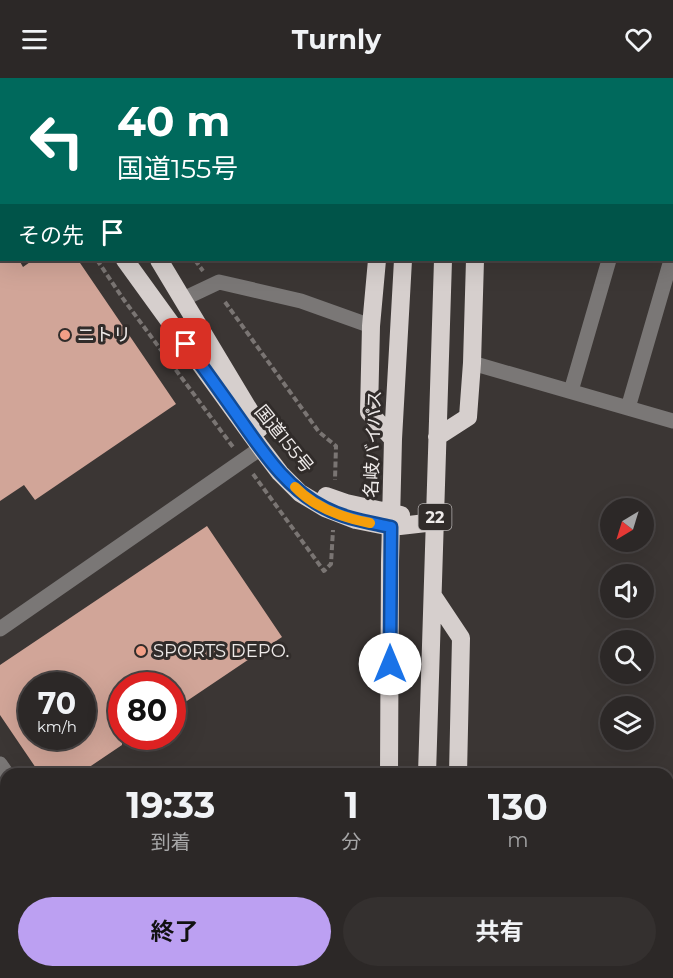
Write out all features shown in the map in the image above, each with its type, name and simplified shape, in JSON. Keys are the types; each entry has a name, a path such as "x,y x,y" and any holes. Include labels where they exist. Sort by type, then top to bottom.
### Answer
{"highway":[{"name":"国道155号","path":"126,261 261,448 280,473 300,493 334,505 346,503 391,520 435,522"},
{"name":"国道155号","path":"160,261 268,443 302,482 325,496 334,505"},
{"path":"377,261 371,326 369,412 393,439"},
{"name":"名岐バイパス","path":"389,768 393,439 403,261"},
{"name":"22","path":"427,768 442,261"},
{"path":"437,437 468,417 475,261"},
{"path":"434,596 461,638 458,768"}],"street":[{"path":"571,391 609,261"},
{"path":"628,408 671,261"},
{"path":"183,299 219,282 301,301 371,326"},
{"path":"472,363 673,421"},
{"path":"0,629 261,448"}],"path":[{"path":"98,261 324,571 332,564 336,446 319,432 213,285"}],"building":[{"name":"ニトリ","path":"0,261 20,261 23,267 32,261 79,261 176,404 35,500 24,485 0,501"},
{"name":"SPORTS DEPO.","path":"207,526 282,637 186,702 186,672 108,672 108,750 115,750 88,768 36,768 24,750 96,750 96,672 18,672 18,742 0,715 0,665"}],"slow traffic":[{"path":"295,487 300,493 325,508 370,523"}],"place":[{"name":"ニトリ","path":"65,335"},
{"name":"SPORTS DEPO.","path":"141,651"}],"route":[{"path":"186,344 280,473 300,493 325,508 356,520 391,527 390,664"}]}
